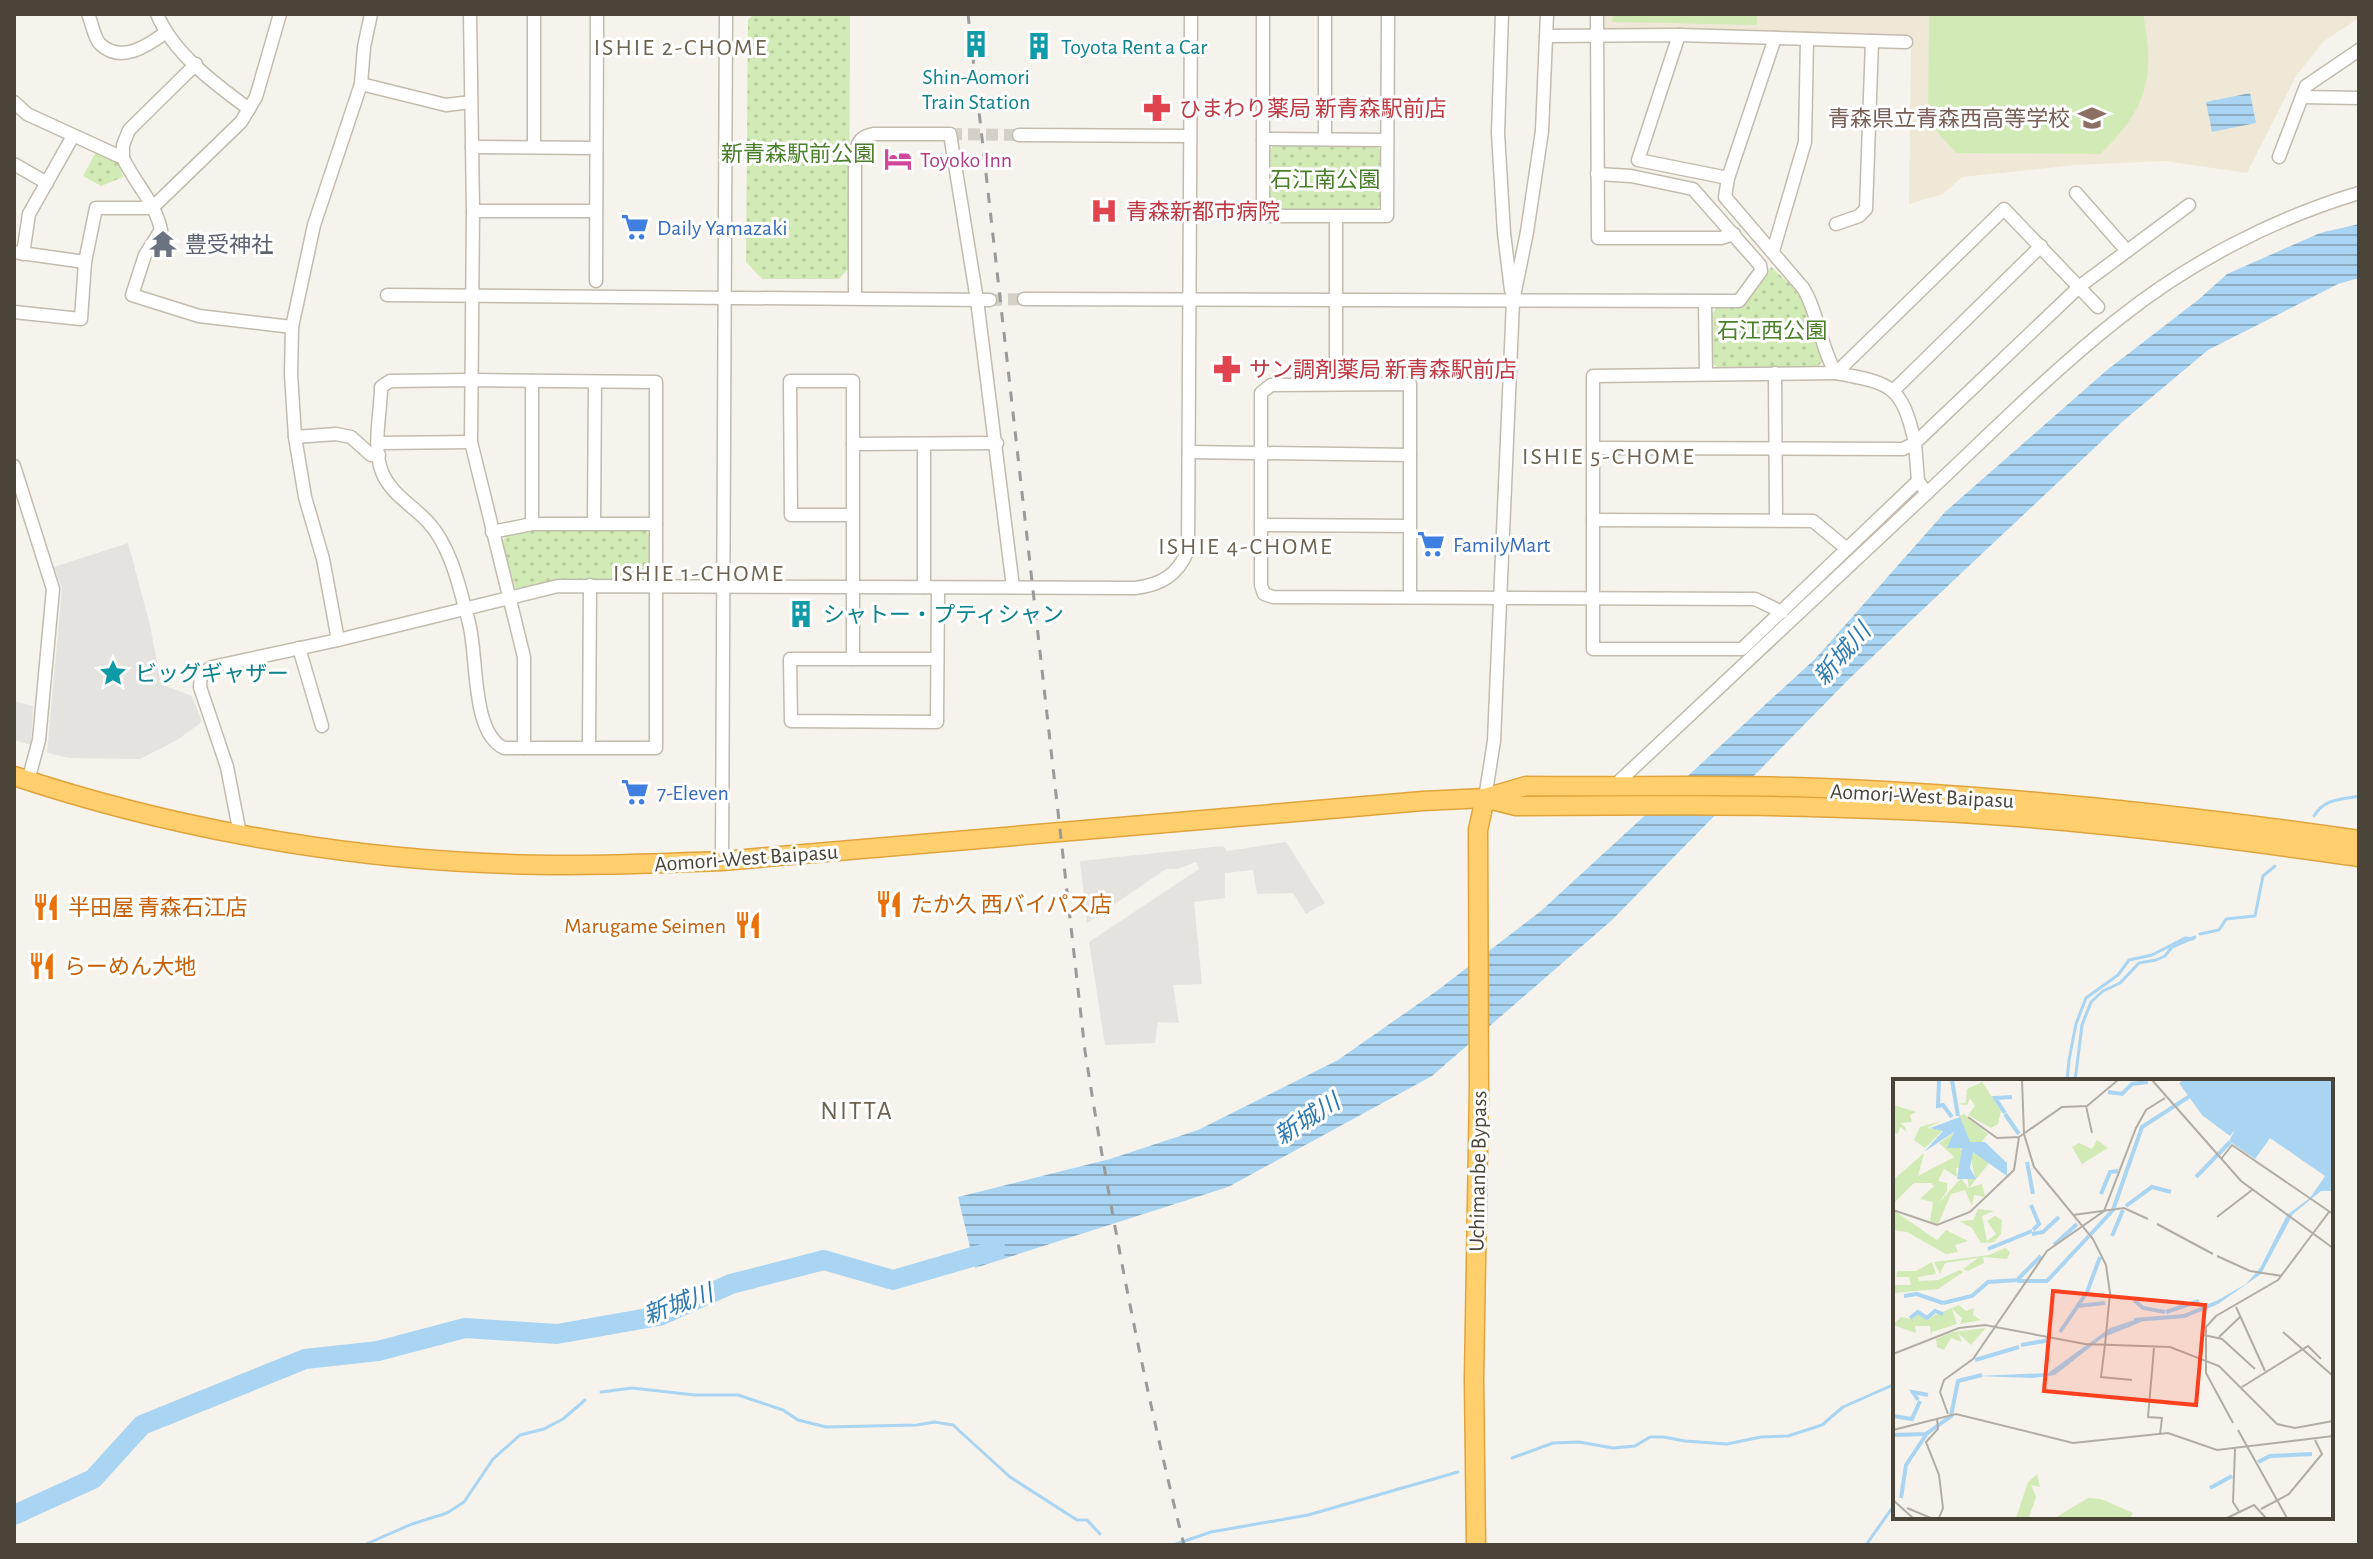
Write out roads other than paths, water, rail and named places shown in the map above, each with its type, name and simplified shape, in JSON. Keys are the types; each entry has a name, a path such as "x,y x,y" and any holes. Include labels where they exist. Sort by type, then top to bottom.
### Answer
{"highway":[{"name":"Aomori-West Baipasu","path":"21,779 125,808 240,834 380,855 485,863 611,866 722,861 1485,798 1526,786 1771,787 1974,797 2138,811 2359,840"},
{"name":"Aomori-West Baipasu","path":"1485,798 1516,806 1874,808 1994,816 2137,828 2359,857"},
{"name":"Uchimanbe Bypass","path":"1476,1545 1473,1392 1479,1058 1478,830 1485,798"}],"street":[{"path":"88,14 98,42 122,53 140,51 165,33"},
{"path":"157,14 165,33 218,86 249,109"},
{"path":"14,312 81,319 85,262 96,208 152,208 241,122 256,97 280,14"},
{"path":"338,640 323,559 305,497 295,437 292,327 314,225 361,84 371,14"},
{"path":"470,14 473,211 471,442 524,657 524,748"},
{"path":"534,14 534,146"},
{"path":"596,281 597,14"},
{"path":"722,861 726,14"},
{"path":"240,834 227,767 200,687 201,674 212,667 338,640 558,586 1135,588 1151,586 1175,573 1188,550 1191,14"},
{"path":"1263,14 1263,216 1387,216 1388,14"},
{"path":"1325,14 1325,139"},
{"path":"1502,14 1498,133 1504,233 1513,301"},
{"path":"1485,798 1494,741 1513,301 1542,131 1547,14"},
{"path":"1597,14 1598,238 1721,238 1734,234"},
{"path":"1546,36 1679,35 1906,42"},
{"path":"1679,35 1638,160 1728,178"},
{"path":"1775,38 1728,178 1725,197 1810,299 1828,361 1836,373"},
{"path":"1773,251 1805,142 1807,39"},
{"path":"1836,224 1859,216 1866,209 1872,41"},
{"path":"2279,157 2306,86 2359,50"},
{"path":"196,64 129,130 123,145 123,158 158,218 161,230 145,255 132,295 199,316 292,327"},
{"path":"361,84 446,105 471,102"},
{"path":"2302,97 2359,98"},
{"path":"14,102 27,114 123,158"},
{"path":"855,298 857,143 864,136 874,134 950,134 984,300 1013,587"},
{"path":"1019,135 1190,136"},
{"path":"73,136 29,214 18,253 85,262"},
{"path":"1263,139 1387,140"},
{"path":"472,147 596,148"},
{"path":"14,164 47,183"},
{"path":"1024,299 1739,301 1761,271 1760,265 1693,189 1631,176 1597,174"},
{"path":"2076,193 2127,251"},
{"path":"1618,787 1927,493 2118,319 2198,264 2255,232 2322,204 2359,193"},
{"path":"1593,448 1903,449 1915,443 2080,286 2189,205"},
{"path":"473,211 590,211 596,208"},
{"path":"1836,373 2004,209 2098,307"},
{"path":"1336,216 1336,384"},
{"path":"1894,390 2041,246"},
{"path":"387,295 984,300"},
{"path":"1705,302 1706,374"},
{"path":"1775,373 1776,520"},
{"path":"1918,481 1742,649 1593,649 1593,376 1836,373 1874,380 1894,390 1908,414 1915,443 1918,481 1927,493"},
{"path":"471,380 656,382 656,748 504,748 496,745 480,714 474,642 457,579 429,523 382,472 379,449 381,387 390,381 471,380"},
{"path":"532,381 532,524"},
{"path":"853,515 791,515 790,381 853,381 853,444 853,515 853,659"},
{"path":"594,523 595,382"},
{"path":"1410,598 1410,384 1271,385 1265,388 1261,393 1261,585 1264,594 1273,597 1499,599 1755,599 1782,612"},
{"path":"295,437 336,434 351,437 371,455 379,449 471,442"},
{"path":"853,444 997,443"},
{"path":"924,444 924,587"},
{"path":"1189,452 1410,455"},
{"path":"14,466 53,589 39,740 21,779"},
{"path":"1593,520 1813,521 1847,549"},
{"path":"492,532 532,524 656,524"},
{"path":"1261,525 1409,526"},
{"path":"589,747 590,585"},
{"path":"937,659 790,659 791,721 937,722 938,588"},
{"path":"299,648 322,726"}],"water":[{"path":"2250,93 2256,123 2212,132 2206,102"},
{"path":"2359,224 2359,278 2338,284 2208,350 2122,422 1851,677 1612,920 1432,1076 1228,1187 975,1268 958,1197 1110,1159 1198,1130 1338,1060 1438,990 1541,911 1816,658 1945,512 2107,370 2227,274 2320,233"}],"waterway":[{"path":"2314,816 2328,803 2359,796"},
{"path":"2200,934 2219,930 2226,919 2255,916 2263,876 2275,866"},
{"path":"2075,1079 2082,1025 2091,1002 2103,991 2120,983 2139,963 2165,956 2172,947 2195,937"},
{"path":"2067,1079 2076,1024 2086,998 2118,975 2129,960 2152,955 2185,938 2193,939"},
{"name":"新城川","path":"14,1515 93,1479 142,1425 305,1359 378,1351 465,1328 557,1334 659,1316 731,1284 824,1260 893,1280 996,1250"},
{"path":"1512,1458 1553,1443 1579,1442 1613,1448 1635,1446 1650,1437 1727,1444 1761,1437 1788,1436 1822,1425 1843,1407 1893,1385"},
{"path":"601,1392 632,1388 695,1395 738,1395 783,1410 798,1420 826,1427 934,1422 953,1425 1010,1477 1077,1520 1087,1520 1100,1534"},
{"path":"364,1545 447,1513 464,1502 493,1459 520,1435 544,1429 563,1419 585,1400"},
{"path":"1173,1545 1211,1532 1308,1515 1458,1472"},
{"path":"1866,1545 1893,1507"}],"tunnel":[{"path":"950,134 1019,135"},
{"path":"990,300 1024,299"}],"railway":[{"path":"968,14 1085,1051 1129,1299 1184,1545"}],"place":[{"name":"Shin-Aomori Train Station","path":"976,44"},
{"name":"Toyota Rent a Car","path":"1039,46"},
{"name":"ひまわり薬局 新青森駅前店","path":"1157,108"},
{"name":"青森県立青森西高等学校","path":"2092,118"},
{"name":"Toyoko Inn","path":"898,159"},
{"name":"青森新都市病院","path":"1104,211"},
{"name":"Daily Yamazaki","path":"635,227"},
{"name":"豊受神社","path":"163,244"},
{"name":"サン調剤薬局 新青森駅前店","path":"1227,369"},
{"name":"FamilyMart","path":"1431,544"},
{"name":"シャトー・プティシャン","path":"801,614"},
{"name":"ビッグギャザー","path":"113,673"},
{"name":"7-Eleven","path":"635,792"},
{"name":"たか久 西バイパス店","path":"889,904"},
{"name":"半田屋 青森石江店","path":"46,907"},
{"name":"Marugame Seimen","path":"748,925"},
{"name":"らーめん大地","path":"42,966"}],"district":[{"name":"ISHIE 2-CHOME","path":"681,47"},
{"name":"ISHIE 5-CHOME","path":"1609,456"},
{"name":"ISHIE 4-CHOME","path":"1246,546"},
{"name":"ISHIE 1-CHOME","path":"699,573"},
{"name":"NITTA","path":"857,1110"}],"park label":[{"name":"新青森駅前公園","path":"798,153"},
{"name":"石江南公園","path":"1325,179"},
{"name":"石江西公園","path":"1772,330"}]}
